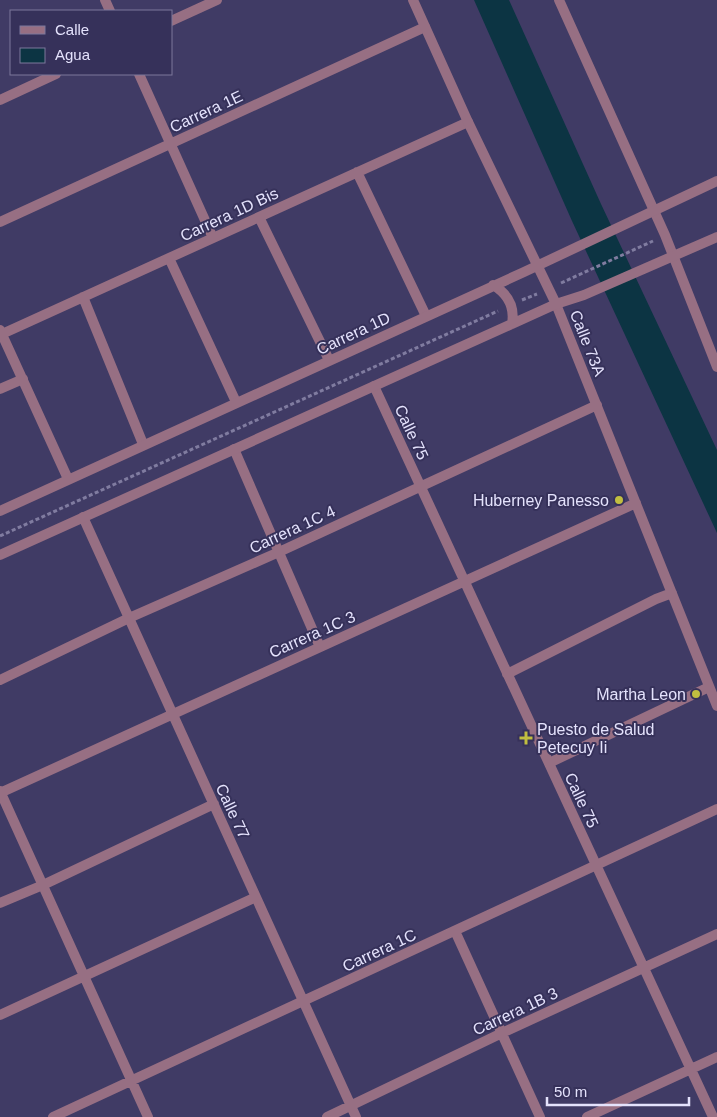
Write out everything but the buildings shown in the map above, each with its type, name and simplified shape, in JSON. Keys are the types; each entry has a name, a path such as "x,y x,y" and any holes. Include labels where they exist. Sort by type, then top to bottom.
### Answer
{"street":[{"path":"172,21 216,0"},
{"name":"Calle 73A","path":"413,0 468,122 556,304 717,706"},
{"path":"559,0 654,210 717,367"},
{"name":"Carrera 1E","path":"0,222 425,27"},
{"path":"0,100 54,75"},
{"path":"139,75 213,238"},
{"name":"Carrera 1D Bis","path":"1,332 83,297 468,122"},
{"path":"357,172 426,316"},
{"name":"Carrera 1D","path":"0,510 536,266 717,181"},
{"path":"260,217 330,360"},
{"path":"0,555 556,304 584,295 717,237"},
{"path":"168,258 236,402"},
{"path":"493,285 504,293 511,305 514,315 512,324"},
{"path":"83,297 143,444"},
{"path":"1,332 68,479"},
{"path":"0,390 23,379"},
{"name":"Calle 75","path":"374,386 713,1117"},
{"name":"Carrera 1C 4","path":"0,680 129,618 279,552 597,405"},
{"path":"234,449 320,647"},
{"name":"Carrera 1C 3","path":"0,792 636,503"},
{"name":"Calle 77","path":"83,517 356,1117"},
{"path":"507,674 656,599 672,593"},
{"path":"549,763 709,687"},
{"path":"0,792 148,1117"},
{"path":"0,903 43,885 214,804"},
{"name":"Carrera 1C","path":"53,1117 717,809"},
{"path":"0,1015 256,897"},
{"path":"455,931 540,1117"},
{"name":"Carrera 1B 3","path":"326,1117 717,934"},
{"path":"587,1117 717,1057"}],"path":[{"path":"0,536 636,249"}],"water":[{"path":"474,0 509,0 601,204 717,450 717,533 572,221"}],"place":[{"name":"Huberney Panesso","path":"619,500"},
{"name":"Martha Leon","path":"696,694"},
{"name":"Puesto de Salud Petecuy Ii","path":"526,738"}]}
